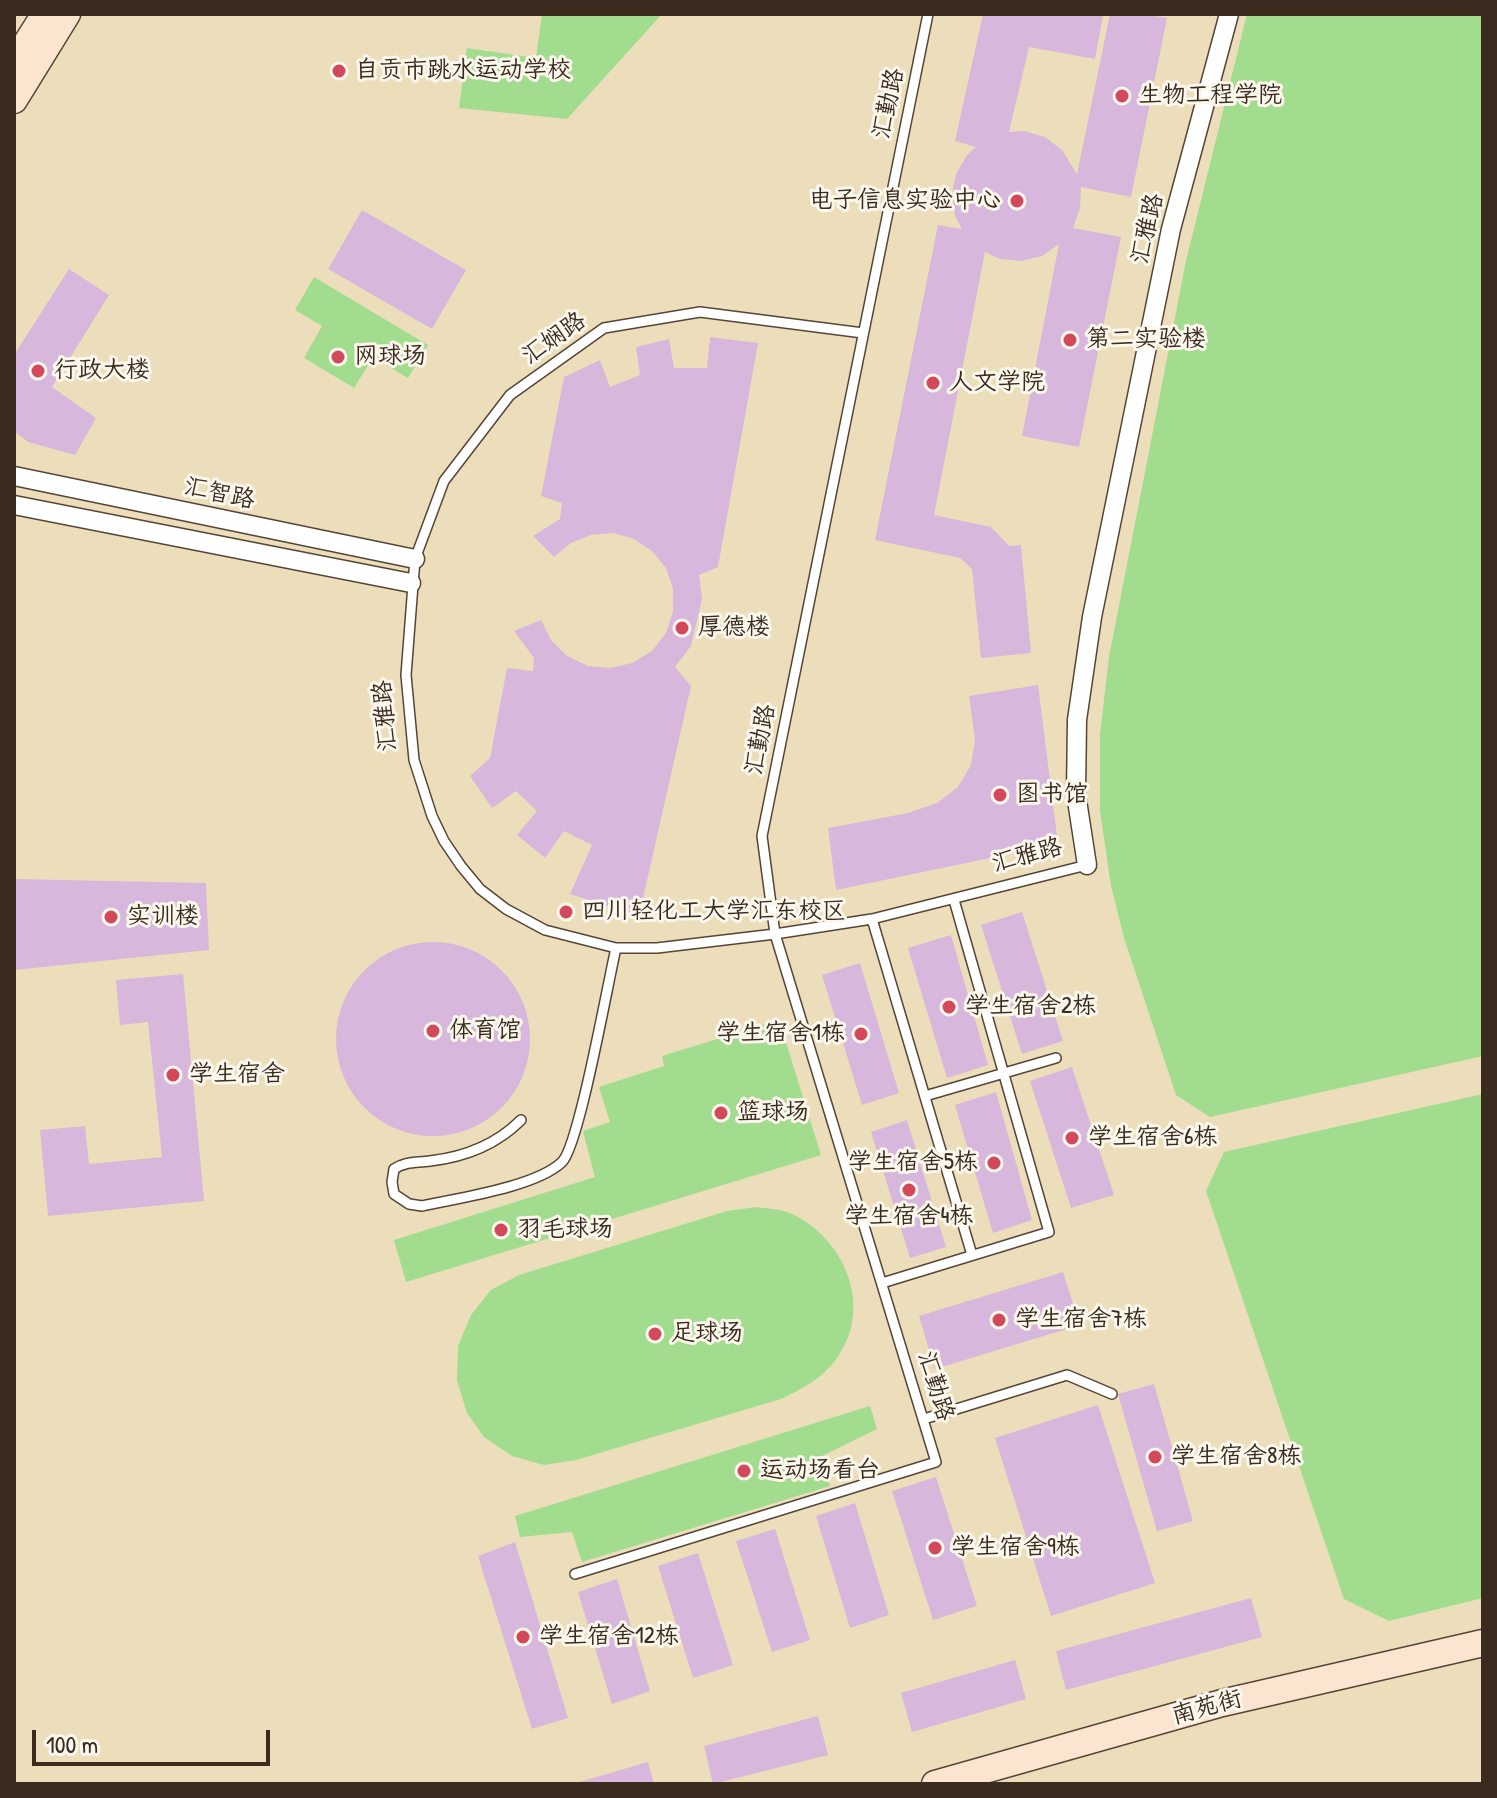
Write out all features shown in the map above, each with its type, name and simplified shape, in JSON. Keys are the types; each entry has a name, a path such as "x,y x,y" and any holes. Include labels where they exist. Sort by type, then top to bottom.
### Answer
{"main road":[{"path":"14,63 45,14"},
{"path":"14,100 67,14"},
{"name":"南苑街","path":"935,1784 1222,1703 1483,1643"}],"street":[{"name":"汇雅路","path":"1087,865 1076,794 1077,720 1092,617 1171,229 1229,14"},
{"name":"汇智路","path":"14,476 415,559"},
{"name":"汇智路","path":"14,505 411,583"}],"lane":[{"name":"汇勤路","path":"575,1574 936,1462 775,934 762,836 928,14"},
{"name":"汇娴路","path":"415,559 444,481 510,395 604,328 700,312 863,333"},
{"name":"汇雅路","path":"415,559 406,675 414,760 432,816 444,841 480,889 506,909 545,930 616,948 657,948 775,934 872,919 1087,865"},
{"path":"882,1283 1049,1232 954,900"},
{"path":"872,919 972,1255"},
{"path":"521,1120 506,1135 457,1157 403,1163 394,1169 394,1194 409,1204 422,1206 534,1180 563,1161 577,1125 616,948"},
{"path":"925,1096 1056,1058"},
{"path":"924,1419 1067,1375 1112,1394"}],"green space":[{"path":"542,14 662,14 567,119 459,108 467,48 536,58"},
{"path":"1247,14 1483,14 1483,1056 1210,1117 1176,1095 1124,938 1111,886 1100,811 1100,734 1109,657 1186,261"},
{"path":"314,277 428,345 408,378 373,357 354,388 304,358 322,326 295,310"},
{"path":"779,1020 821,1155 406,1282 394,1240 595,1177 583,1131 610,1122 599,1087 664,1066 662,1056"},
{"path":"1483,1094 1483,1598 1389,1621 1344,1599 1206,1191 1224,1152"},
{"name":"足球场","path":"757,1207 790,1213 811,1226 839,1256 848,1275 853,1295 849,1335 839,1355 821,1376 781,1399 576,1460 544,1465 512,1456 484,1437 467,1413 457,1380 458,1346 471,1315 491,1290 519,1275 727,1211"},
{"name":"运动场看台","path":"870,1406 877,1429 822,1456 830,1486 582,1562 572,1532 520,1537 515,1516"}],"building":[{"path":"983,14 1103,15 1095,59 1029,47 1009,132 1024,131 1045,137 1062,150 1077,174 1110,14 1167,18 1131,197 1081,187 1080,208 1073,228 1121,237 1079,447 1022,436 1059,244 1042,256 1021,261 1000,259 985,252 934,515 991,527 1009,546 1021,545 1031,653 981,658 972,569 960,558 875,540 938,225 962,229 955,216 952,195 956,174 967,155 976,147 955,141"},
{"path":"362,210 466,270 432,329 328,269"},
{"name":"行政大楼","path":"69,269 109,295 52,387 96,418 75,455 28,442 14,431 14,355"},
{"name":"厚德楼","path":"710,337 758,343 718,567 699,575 702,599 691,646 675,667 691,686 639,916 570,894 592,845 564,831 545,858 517,835 537,811 516,791 492,808 470,776 490,758 507,668 533,671 534,658 514,631 541,620 551,640 567,656 588,666 610,668 632,663 652,651 666,633 673,612 673,589 666,568 652,551 634,539 613,533 591,535 571,543 554,557 533,536 560,519 562,503 541,496 564,377 600,360 610,387 640,375 636,347 669,339 674,368 707,368"},
{"name":"图书馆","path":"1038,685 1058,844 836,890 828,828 908,813 937,803 958,787 971,765 975,740 969,696"},
{"name":"实训楼","path":"14,879 206,883 209,950 14,970"},
{"path":"1022,912 1063,1041 1022,1054 981,925"},
{"name":"学生宿舍2栋","path":"951,935 988,1065 947,1078 908,948"},
{"name":"体育馆","path":"433,942 452,943 470,949 502,970 523,1002 529,1020 529,1058 523,1076 502,1108 470,1129 452,1135 433,1136 414,1135 396,1129 364,1108 343,1076 337,1058 336,1039 337,1020 343,1002 364,970 396,949 414,943"},
{"name":"学生宿舍1栋","path":"860,963 899,1093 862,1105 822,975"},
{"name":"学生宿舍","path":"183,974 204,1201 48,1216 40,1130 85,1126 89,1164 162,1157 148,1022 120,1025 116,980"},
{"name":"学生宿舍6栋","path":"1072,1067 1114,1195 1071,1208 1030,1081"},
{"name":"学生宿舍5栋","path":"996,1092 1032,1220 993,1233 955,1105"},
{"name":"学生宿舍4栋","path":"907,1120 946,1247 910,1258 871,1132"},
{"name":"学生宿舍7栋","path":"1063,1272 1080,1325 935,1369 919,1316"},
{"name":"学生宿舍8栋","path":"1154,1384 1193,1521 1157,1531 1118,1394"},
{"path":"1098,1405 1155,1583 1051,1616 995,1438"},
{"name":"学生宿舍9栋","path":"936,1477 977,1606 933,1620 892,1491"},
{"path":"855,1503 889,1615 850,1628 816,1516"},
{"path":"775,1529 810,1640 772,1652 736,1541"},
{"name":"学生宿舍12栋","path":"515,1542 568,1718 532,1729 478,1556"},
{"path":"698,1553 733,1665 693,1678 658,1566"},
{"path":"617,1579 650,1691 612,1704 578,1592"},
{"path":"1251,1598 1262,1637 1066,1690 1056,1651"},
{"path":"1015,1660 1026,1699 912,1732 901,1693"},
{"path":"818,1716 828,1755 713,1784 704,1746"},
{"path":"648,1762 654,1784 576,1783"}],"place":[{"name":"自贡市跳水运动学校","path":"339,71"},
{"name":"生物工程学院","path":"1122,96"},
{"name":"电子信息实验中心","path":"1017,201"},
{"name":"第二实验楼","path":"1070,340"},
{"name":"网球场","path":"338,357"},
{"name":"行政大楼","path":"38,371"},
{"name":"人文学院","path":"933,383"},
{"name":"厚德楼","path":"682,628"},
{"name":"图书馆","path":"1000,795"},
{"name":"四川轻化工大学汇东校区","path":"566,912"},
{"name":"实训楼","path":"111,917"},
{"name":"学生宿舍2栋","path":"949,1007"},
{"name":"体育馆","path":"433,1031"},
{"name":"学生宿舍1栋","path":"861,1034"},
{"name":"学生宿舍","path":"173,1075"},
{"name":"篮球场","path":"721,1113"},
{"name":"学生宿舍6栋","path":"1072,1138"},
{"name":"学生宿舍5栋","path":"994,1163"},
{"name":"学生宿舍4栋","path":"909,1190"},
{"name":"羽毛球场","path":"501,1230"},
{"name":"学生宿舍7栋","path":"999,1320"},
{"name":"足球场","path":"655,1334"},
{"name":"学生宿舍8栋","path":"1155,1457"},
{"name":"运动场看台","path":"744,1471"},
{"name":"学生宿舍9栋","path":"935,1548"},
{"name":"学生宿舍12栋","path":"523,1637"}]}
